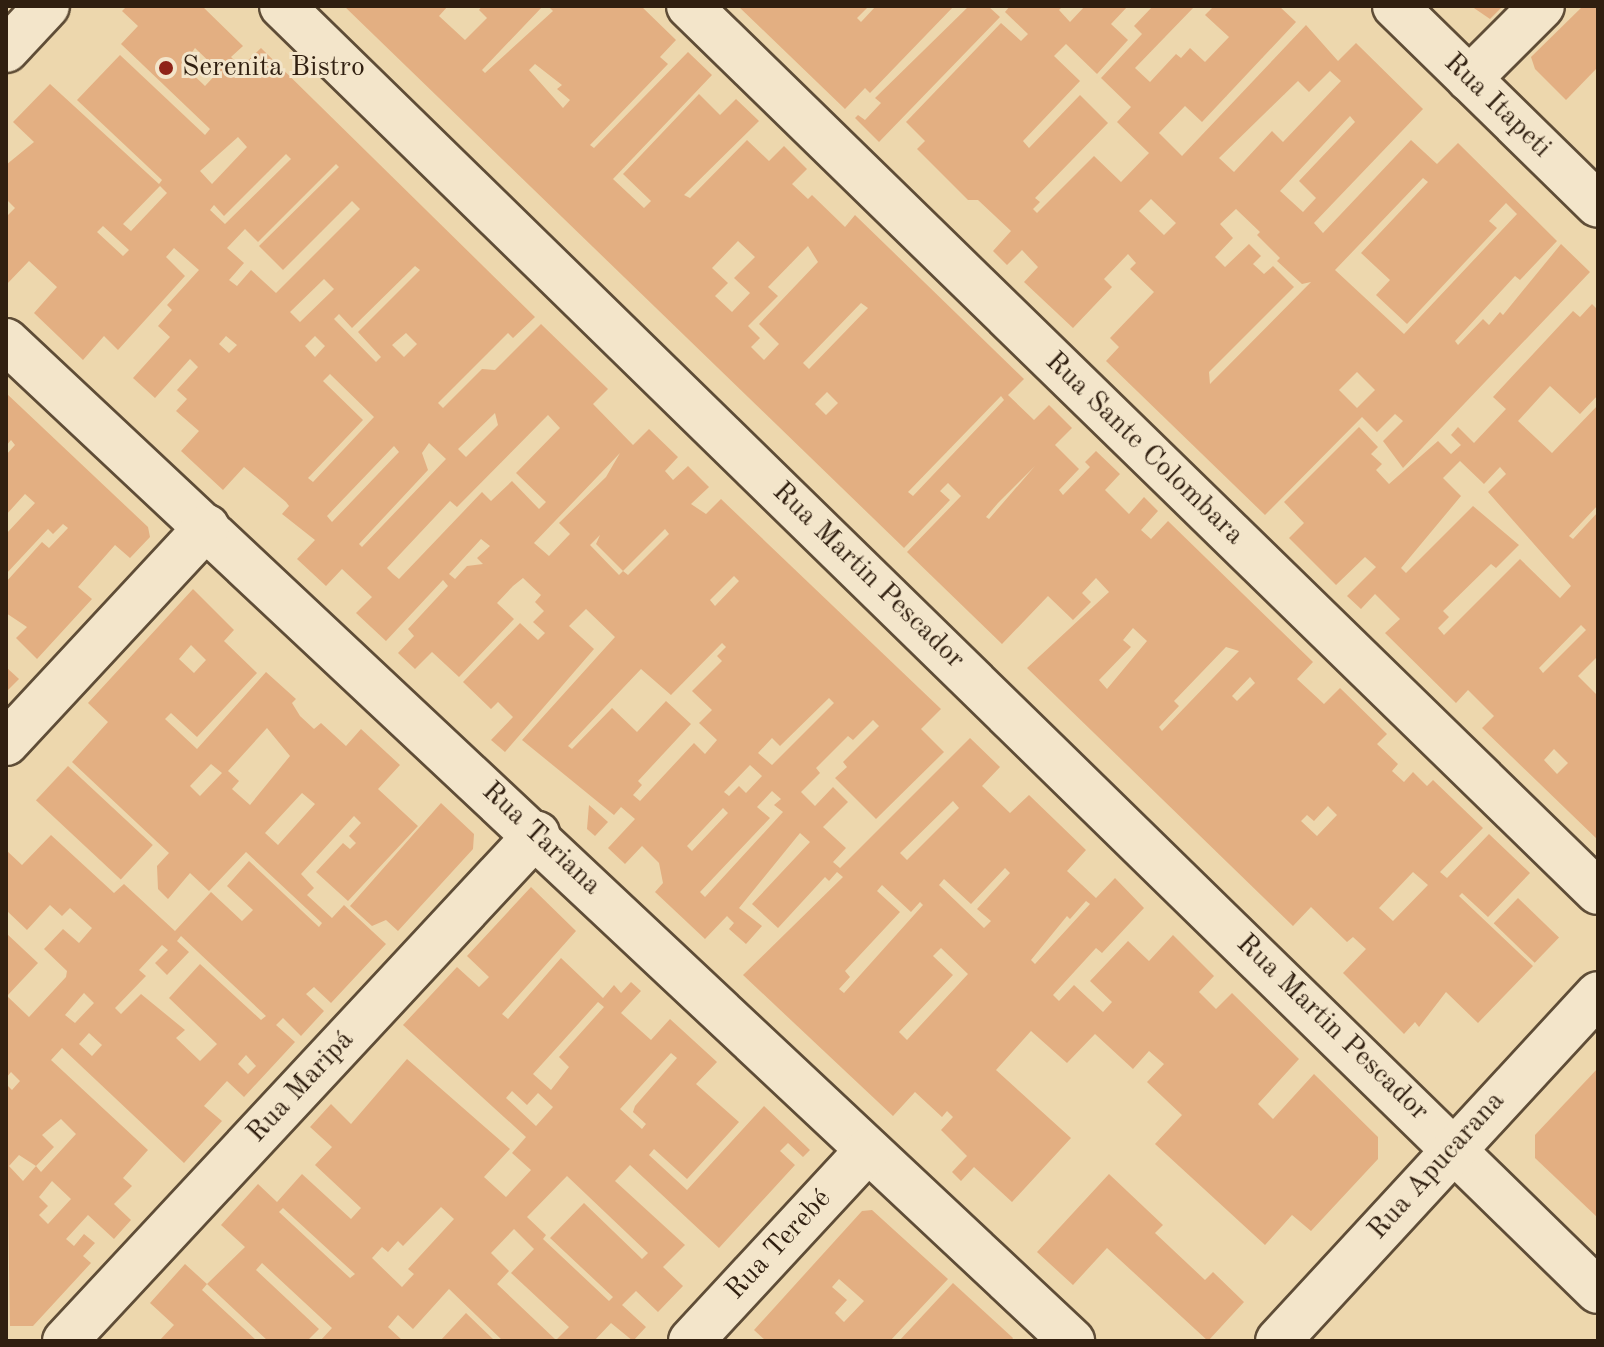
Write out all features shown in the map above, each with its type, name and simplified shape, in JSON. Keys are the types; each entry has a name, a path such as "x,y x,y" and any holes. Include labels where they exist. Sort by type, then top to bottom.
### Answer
{"street":[{"path":"6,50 47,6"},
{"name":"Rua Martin Pescador","path":"282,6 1598,1291"},
{"name":"Rua Sante Colombara","path":"689,6 1598,892"},
{"name":"Rua Itapeti","path":"1395,6 1598,205"},
{"path":"1469,79 1542,6"},
{"name":"Rua Tariana","path":"6,341 537,834 1072,1341"},
{"path":"6,743 207,527"},
{"name":"Rua Maripá","path":"65,1341 537,834"},
{"name":"Rua Apucarana","path":"1278,1341 1453,1147 1598,994"},
{"name":"Rua Terebé","path":"691,1341 868,1150"}],"building":[{"path":"127,6 202,6 243,46 231,57 241,67 261,48 535,317 513,338 508,333 438,403 443,408 482,369 495,370 541,324 608,389 593,404 633,445 649,429 678,457 665,471 673,480 688,466 709,487 691,504 706,514 721,499 941,709 921,729 944,752 876,819 835,778 847,767 843,762 879,726 873,720 853,740 848,736 816,768 820,773 801,792 815,806 833,787 848,802 823,827 846,848 833,862 840,868 970,738 1000,767 982,786 1010,813 1029,795 1086,850 1067,871 1096,898 1115,878 1144,908 1102,953 1096,948 1053,995 1059,1001 1074,985 1103,1012 1112,1002 1090,981 1128,941 1149,961 1173,935 1214,976 1199,992 1216,1009 1232,993 1299,1059 1258,1104 1273,1119 1314,1074 1378,1137 1378,1159 1311,1231 1292,1215 1265,1245 1155,1144 1182,1115 1147,1082 1164,1064 1149,1051 1133,1069 1095,1034 1067,1063 1031,1031 996,1070 1071,1138 1012,1202 974,1167 961,1181 952,1172 967,1156 941,1130 953,1117 947,1111 942,1117 915,1092 893,1116 743,975 843,877 837,872 829,881 825,877 778,928 752,904 810,842 800,833 739,908 762,926 746,944 729,929 734,923 727,916 705,939 655,892 663,883 659,863 642,846 625,864 608,848 635,819 621,807 614,815 522,740 615,637 586,609 569,626 594,649 505,752 491,740 513,717 498,702 491,709 463,682 520,623 538,640 545,633 533,622 544,611 535,602 541,595 523,578 513,586 497,603 514,619 459,677 432,652 415,669 398,653 414,636 408,629 448,586 443,580 386,641 356,613 372,597 342,569 326,586 297,559 315,540 282,514 289,506 286,502 244,467 223,490 181,451 199,431 176,411 187,399 177,390 198,367 190,359 155,398 133,378 170,337 158,326 172,310 167,305 199,270 174,248 166,257 185,276 118,350 104,336 83,360 34,313 57,287 29,261 6,285 6,217 15,208 6,199 6,165 34,142 13,122 50,84 159,184 162,180 77,100 120,55 205,135 210,129 121,44 138,26 122,11","holes":["195,48 219,71 205,86 183,65","238,137 247,147 212,184 200,171","286,154 291,159 225,224 210,210 214,205 224,216","336,164 339,167 259,246 283,270 352,201 360,209 276,293 251,270 237,286 229,280 244,263 227,248 245,229 258,242","160,186 167,193 131,231 123,224","103,226 129,250 123,256 97,232","415,266 420,270 358,332 381,357 376,362 334,319 339,314 352,328","324,279 334,289 300,322 290,312","406,333 417,344 404,357 392,345","226,336 237,345 229,353 219,344","315,336 325,346 315,357 305,346","330,374 374,417 313,482 308,478 363,420 323,381","495,413 498,425 466,457 458,449","548,415 560,428 516,473 546,502 539,509 512,481 491,501 482,492 399,579 387,568 450,501 457,507","429,443 446,459 362,547 359,544 428,470 422,453","394,446 399,452 332,522 327,516","620,453 606,477 559,523 570,534 549,556 534,543","665,529 669,534 628,575 623,571","600,535 596,544 623,571 619,575 590,545","481,539 490,546 477,558 483,564 467,566 455,579 449,574","734,576 739,581 715,606 710,600","722,643 726,647 717,656 722,661 692,691 712,710 699,723 717,740 705,754 694,743 640,801 633,795 642,785 638,781 691,724 666,701 637,732 612,708 572,749 568,746 641,669 671,695","829,698 834,703 772,765 758,753 772,738 780,746","750,765 762,776 746,793 739,786 729,796 724,792","772,791 781,799 774,805 783,812 705,897 700,892 770,818 757,807","953,801 959,808 907,860 900,853","723,808 728,813 692,851 687,846","1005,868 1010,873 977,909 991,921 984,928 939,885 944,879 971,904","882,885 911,912 920,902 923,905 844,993 839,989 850,977 845,971 900,912 877,891","1086,901 1090,904 1035,964 1031,960 1067,916 1070,919","941,948 968,974 907,1040 899,1032 953,975 933,956"]},
{"path":"344,6 448,6 439,16 465,40 487,18 479,10 482,6 543,6 482,70 485,73 553,11 548,6 641,6 676,40 660,57 668,64 590,145 594,148 688,52 712,75 613,179 644,208 651,201 623,174 699,94 720,115 736,99 759,121 684,195 690,198 747,140 769,161 784,146 807,169 792,184 808,199 812,195 845,227 855,215 1024,379 1008,395 1034,420 1049,405 1072,428 1055,445 1079,469 1059,490 1063,495 1090,467 1085,462 1096,451 1120,474 1105,490 1129,514 1144,497 1158,511 1141,530 1151,539 1168,521 1313,662 1297,679 1324,704 1340,688 1387,734 1377,744 1398,764 1392,771 1404,782 1413,772 1427,786 1433,780 1483,828 1440,872 1447,878 1489,834 1530,873 1488,917 1462,893 1459,896 1533,966 1478,1023 1446,992 1419,1027 1415,1022 1404,1034 1343,973 1366,949 1353,937 1347,942 1311,907 1293,926 1027,668 1109,592 1096,578 1082,593 1091,602 1073,620 1048,596 1002,644 907,552 961,496 948,483 940,491 950,500 904,548","holes":["535,64 562,85 557,89 570,100 563,108 529,70","738,241 755,257 734,278 750,293 732,312 715,296 728,283 712,268","808,246 818,262 759,324 779,344 764,360 751,347 760,338 748,326 778,296 768,287","861,303 868,308 809,369 803,363","827,392 838,403 826,415 815,404","1001,396 1004,400 913,496 908,492","1035,466 989,519 986,517 998,503","1133,628 1147,641 1107,689 1099,680 1131,647 1123,640","1226,647 1239,651 1162,731 1159,727 1179,706 1174,701","1250,677 1255,683 1237,701 1232,696","1328,806 1337,815 1317,836 1301,821 1307,815 1314,821","1413,872 1428,885 1393,921 1379,908"]},
{"path":"738,6 869,6 857,18 861,22 876,6 954,6 870,93 865,88 845,109"},
{"path":"969,6 988,6 1000,17 879,142 855,118 858,115 865,120 881,103 875,98"},
{"path":"1010,6 1063,6 1059,10 1070,22 1085,6 1128,6 1111,24 1128,40 1097,74 1066,44 1054,56 1080,81 1023,141 1029,148 1080,95 1108,123 1035,198 1040,202 1033,209 1037,213 1094,156 1121,182 1149,153 1117,122 1131,107 1101,78 1142,34 1134,26 1153,6 1195,6 1135,68 1150,82 1176,54 1181,58 1190,48 1205,62 1229,37 1205,15 1214,6 1279,6 1296,22 1202,122 1185,106 1159,133 1182,156 1306,25 1338,61 1356,43 1423,109 1314,223 1323,233 1411,140 1437,164 1458,143 1557,241 1520,280 1515,276 1455,341 1458,345 1483,319 1489,325 1500,312 1503,315 1561,244 1590,272 1403,468 1383,441 1403,421 1395,414 1377,432 1362,417 1265,515 1106,361 1119,347 1110,338 1154,292 1130,269 1136,263 1128,254 1104,279 1112,287 1073,328 1024,282 1038,267 1022,250 1007,265 993,251 1011,231 978,200 968,200 917,149 925,141 906,122 1001,23 1021,41 1028,34 1005,12","holes":["1330,71 1341,81 1283,142 1272,131 1234,172 1219,158 1298,81 1309,92","1350,116 1355,122 1299,181 1316,198 1303,212 1280,191","1423,178 1428,182 1361,253 1390,280 1376,295 1407,324 1497,228 1489,221 1506,203 1517,214 1404,334 1335,270","1151,199 1176,223 1164,235 1139,211","1236,209 1260,232 1257,235 1280,258 1277,261 1302,284 1311,282 1210,384 1209,372 1294,287 1273,266 1264,274 1253,264 1261,256 1249,244 1225,267 1215,257 1233,238 1220,224","1357,372 1375,390 1357,408 1339,390"]},
{"path":"1471,6 1503,6 1490,19"},
{"path":"1583,6 1598,6 1598,67 1566,100 1535,69 1531,57"},
{"path":"1592,304 1598,310 1598,395 1580,414 1550,386 1518,421 1552,453 1598,405 1598,505 1569,536 1573,539 1598,512 1598,656 1578,676 1598,696 1598,840 1482,728 1494,716 1468,690 1456,703 1385,633 1400,619 1375,594 1361,609 1347,596 1376,567 1365,557 1336,585 1289,538 1304,523 1284,502 1359,427 1378,447 1371,454 1382,464 1376,470 1389,484 1438,441 1451,454 1461,445 1451,435 1458,427 1474,443 1506,409 1493,397 1573,311 1580,317","holes":["1460,461 1484,484 1500,467 1506,474 1488,492 1571,586 1560,598 1520,559 1444,635 1438,628 1449,617 1443,611 1491,564 1496,568 1519,545 1473,506 1406,573 1401,568 1461,496 1443,478","1581,625 1586,630 1543,673 1539,668","1554,749 1568,763 1557,774 1544,760"]},
{"path":"6,393 148,527 150,537 130,558 115,545 78,587 92,599 37,659 16,638 27,627 6,613 6,582 42,542 49,548 68,528 63,524 53,534 48,529 6,574 6,534 35,503 25,494 6,515 6,455 15,445 11,440 6,446"},
{"path":"193,589 234,630 224,641 257,673 197,737 171,713 165,719 197,749 266,672 296,699 292,703 314,729 321,723 346,746 361,729 400,765 378,789 418,826 348,901 316,872 343,843 350,849 356,843 349,836 361,823 354,816 301,874 314,888 307,895 332,918 344,905 386,944 331,1003 314,987 306,994 324,1011 301,1036 283,1018 276,1025 295,1042 244,1097 227,1081 204,1106 222,1121 184,1163 62,1048 51,1060 148,1150 123,1178 132,1186 114,1204 131,1220 114,1239 88,1215 66,1239 74,1246 84,1234 95,1243 83,1256 91,1263 33,1326 10,1326 6,1084 12,1090 20,1081 11,1072 6,1078 6,933 38,963 7,996 29,1017 66,977 67,971 44,949 63,929 79,943 92,928 70,908 62,916 50,905 27,930 6,910 6,850 22,865 51,835 114,893 124,884 175,931 211,892 242,921 253,910 227,886 249,861 319,927 322,923 246,852 209,891 190,873 168,899 158,889 157,866 169,853 72,762 108,722 88,703","holes":["191,645 206,660 194,673 179,659","267,728 290,756 250,805 232,789 239,781 228,771","211,764 222,773 200,796 190,786","302,793 315,804 278,845 265,833","181,936 266,1016 261,1020 200,964 169,998 217,1044 200,1061 176,1038 185,1030 141,994 121,1014 115,1008 146,976 139,970 162,945 168,950 155,963 167,975 189,952 177,941","84,993 94,1003 75,1023 65,1015","89,1033 102,1045 92,1056 79,1044","246,1055 256,1066 248,1074 238,1064","61,1119 76,1134 41,1172 36,1166 54,1147 42,1135","19,1155 36,1166 23,1181 9,1166","52,1181 71,1199 48,1224 39,1215 48,1206 39,1197"]},
{"path":"6,667 19,679 6,692"},
{"path":"68,766 153,845 121,879 36,800"},
{"path":"441,803 474,834 473,849 398,931 386,920 372,926 350,906"},
{"path":"589,805 608,822 595,836 587,829"},
{"path":"531,887 576,931 502,1014 508,1019 561,958 603,998 614,985 621,993 631,982 641,991 621,1013 651,1040 670,1019 717,1062 696,1084 739,1122 687,1179 654,1149 649,1155 687,1190 764,1106 810,1150 803,1157 788,1143 780,1151 795,1165 719,1248 630,1165 615,1181 685,1245 663,1267 683,1286 658,1312 636,1291 622,1305 646,1327 633,1341 611,1323 594,1341 503,1341 449,1289 413,1329 398,1315 388,1327 403,1341 320,1341 332,1328 262,1263 256,1270 319,1329 307,1341 268,1341 207,1284 245,1247 221,1225 258,1184 277,1202 302,1174 351,1219 361,1208 315,1165 332,1147 310,1127 331,1104 351,1124 407,1059 510,1149 484,1177 506,1197 531,1170 512,1153 526,1137 403,1025 457,967 479,987 489,977 467,956","holes":["598,1002 604,1007 559,1057 569,1067 551,1090 533,1074","671,1053 677,1058 635,1106 633,1112 646,1124 642,1129 620,1109","512,1091 527,1105 538,1093 553,1107 536,1126 506,1098","567,1176 648,1253 642,1259 584,1203 550,1238 613,1297 609,1301 543,1239 546,1235 527,1217","441,1207 454,1219 408,1269 414,1274 402,1287 372,1258 382,1247 388,1252 398,1241 403,1246","283,1208 355,1274 350,1278 279,1212","514,1229 534,1249 511,1273 569,1327 556,1340 497,1284 509,1271 491,1253"]},
{"path":"1518,898 1559,938 1535,963 1494,923"},
{"path":"1598,1068 1598,1218 1535,1158 1535,1135"},
{"path":"1109,1174 1163,1225 1155,1233 1205,1280 1213,1272 1244,1302 1208,1341 1107,1248 1073,1285 1037,1252"},
{"path":"872,1210 948,1279 890,1341 766,1341 754,1330 862,1211","holes":["839,1279 864,1301 844,1322 835,1313 847,1300 832,1287"]},
{"path":"185,1264 207,1284 202,1290 257,1341 159,1341 174,1325 150,1303"},
{"path":"953,1283 1013,1338 1011,1341 899,1341"},
{"path":"466,1313 495,1341 440,1341"}],"place":[{"name":"Serenita Bistro","path":"166,68"}]}
